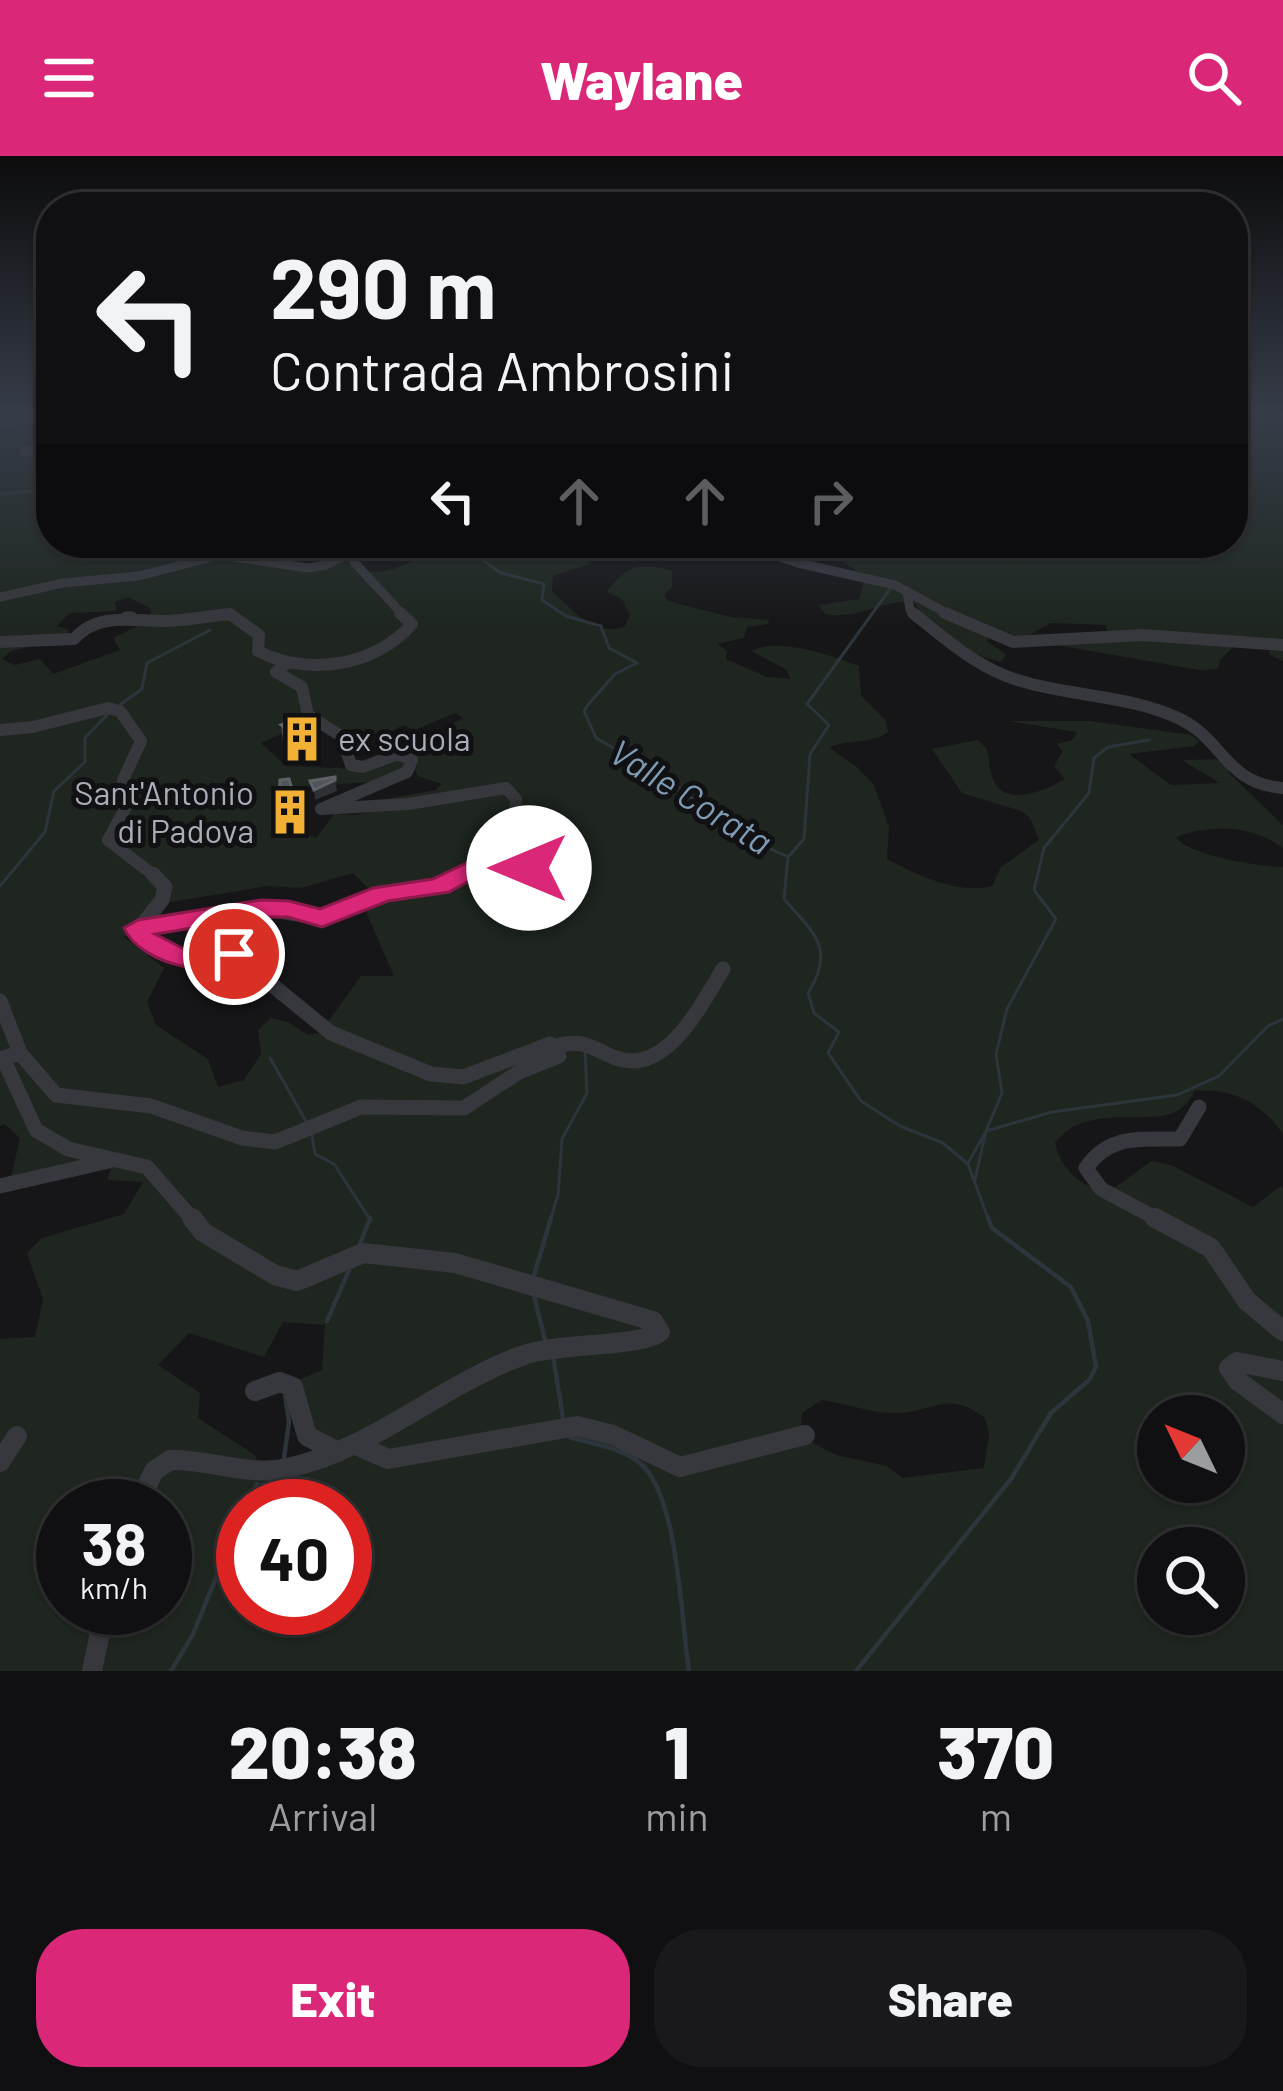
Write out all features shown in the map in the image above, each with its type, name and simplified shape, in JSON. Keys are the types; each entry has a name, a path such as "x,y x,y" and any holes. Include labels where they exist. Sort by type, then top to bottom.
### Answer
{"street":[{"path":"0,597 63,583 139,577 209,558"},
{"path":"240,558 308,568 333,558"},
{"path":"0,642 74,639 82,630 128,615 160,621 230,614 259,635 258,650 266,657 288,663 360,660 406,634 412,624 359,572 356,558"},
{"path":"792,558 907,591 984,632 1018,642 1142,634 1283,645"},
{"path":"907,591 910,610 986,667 1017,680 1116,698 1177,717 1203,734 1222,764 1261,787 1283,788"},
{"path":"142,926 261,908 322,918 382,894 440,886 487,861 538,865 539,858 514,833 516,799 506,788 408,804 320,809 407,772 412,760 398,754 363,766 351,765 341,736 308,715 302,687 276,672 288,663"},
{"path":"0,730 33,728 114,709 140,741 124,770 123,781 134,791 108,840 124,857 155,873 165,887 140,937 162,953 180,958 234,954 331,1033 431,1074 464,1077 541,1045 558,1048 576,1039 598,1044 625,1061 647,1059 670,1043 724,969"},
{"path":"0,1001 20,1053 56,1095 151,1106 242,1138 275,1142 361,1107 464,1108 519,1072 560,1056 558,1048"},
{"path":"20,1053 3,1058 4,1064 36,1130 68,1148 147,1167 203,1232 274,1275 297,1281 363,1252 455,1263 488,1269 659,1325 659,1335 653,1340 602,1340 524,1354 346,1448 291,1469 246,1473 170,1460 150,1479"},
{"path":"1199,1107 1180,1139 1117,1139 1097,1148 1086,1168 1101,1189 1211,1248 1247,1301 1283,1331"},
{"path":"0,1186 114,1160"},
{"path":"1283,1371 1237,1362 1229,1367 1238,1381 1283,1414"},
{"path":"254,1391 280,1382 292,1387 307,1436 388,1459 577,1426 614,1436 680,1467 805,1435"},
{"path":"0,1462 16,1436"},
{"path":"92,1671 99,1635"}],"shaded area":[{"path":"0,486 36,486 36,558 274,558 270,561 305,569 352,558 355,571 366,572 394,569 417,558 590,558 589,564 553,576 552,592 592,625 612,629 624,627 630,615 622,599 607,592 620,576 643,566 672,571 672,587 664,595 668,601 732,617 769,620 747,627 744,638 717,644 727,651 726,659 767,677 790,679 787,670 751,651 790,647 859,666 861,696 886,721 888,732 829,748 874,785 889,827 887,859 952,886 992,886 1001,867 1039,840 1030,818 1021,811 962,793 932,749 977,740 987,751 996,784 1003,791 1023,795 1065,779 1054,766 1063,751 1057,744 1072,740 1077,732 1009,721 1090,721 1191,735 1199,741 1194,746 1129,754 1171,785 1220,783 1182,760 1229,759 1229,773 1283,825 1283,848 1258,835 1231,829 1176,837 1209,855 1283,867 1283,1134 1265,1113 1244,1099 1194,1091 1184,1106 1170,1114 1090,1121 1071,1128 1055,1143 1074,1176 1109,1192 1151,1161 1171,1165 1253,1207 1280,1186 1283,1189 1283,1671 0,1671 0,1339 35,1337 43,1299 27,1253 42,1238 124,1214 143,1182 107,1180 112,1165 11,1177 20,1138 4,1124 0,1126","holes":["128,597 151,609 150,620 113,638 120,650 53,674 40,659 15,665 2,659 11,651 68,637 69,630 57,626 69,613 116,611 115,602","455,713 463,718 421,741 422,748 365,769 286,766 261,743 315,719 330,731 356,729 378,739 403,725 415,730","415,770 418,776 441,784 436,790 390,798 389,806 356,815 334,814 316,838 297,831 274,834 276,790 380,781","353,873 372,892 367,914 394,976 361,976 320,1033 308,1035 271,1018 258,1030 261,1054 244,1080 218,1087 208,1059 156,1025 147,1002 164,968 124,937 165,903 268,886 301,888","283,1322 325,1325 322,1370 287,1385 327,1456 263,1476 255,1455 198,1418 200,1393 158,1365 189,1333 264,1357","822,1400 887,1413 951,1403 972,1409 985,1418 989,1434 984,1468 902,1478 887,1466 836,1455 800,1436 802,1413"]},
{"path":"1248,486 1283,486 1283,661 1270,655 1268,647 1234,646 1218,669 1199,670 1057,645 1108,632 1105,625 1051,623 1024,638 988,637 1007,655 1000,662 951,640 914,602 848,615 825,614 819,605 859,599 865,579 834,558 1248,558"}],"building":[{"path":"305,715 317,723 290,732 281,725"},
{"path":"335,777 314,790 310,781"},
{"path":"289,779 295,799 279,800 280,780"}],"waterway":[{"path":"0,494 36,490"},
{"name":"Valle Corata","path":"480,558 501,573 544,584 542,600 566,616 601,626 609,648 637,663 615,674 584,711 596,738 671,781 728,829 788,857"},
{"path":"788,857 804,839 810,754 829,725 807,704 890,589"},
{"path":"121,704 142,689 147,663 210,630"},
{"path":"0,886 45,832 54,791 85,762 85,738 108,714"},
{"path":"986,1131 1002,1093 996,1054 1007,1009 1056,919 1034,890 1044,848 1089,793 1094,758 1108,747 1149,740"},
{"name":"Valle Corata","path":"788,857 784,899 812,932 821,953 808,993 814,1013 839,1032 828,1053 861,1101 900,1126 943,1143 968,1164 989,1221"},
{"path":"986,1131 1052,1112 1177,1095 1219,1076 1268,1026 1283,1019"},
{"path":"550,1221 558,1195 562,1139 587,1093 585,1049"},
{"path":"270,1058 306,1121"},
{"path":"968,1163 986,1131"},
{"path":"975,1180 986,1131"},
{"path":"312,1135 315,1154 334,1164 370,1219"},
{"path":"534,1275 551,1218"},
{"name":"Valle Corata","path":"856,1671 1011,1479 1051,1413 1089,1380 1096,1367 1088,1321 1071,1287 992,1228 988,1218"},
{"path":"360,1244 370,1219"},
{"path":"327,1321 349,1270"},
{"path":"534,1296 545,1340"},
{"path":"553,1356 563,1418"},
{"path":"284,1458 289,1422 285,1394"},
{"path":"570,1437 625,1454 653,1479 671,1530 689,1671"},
{"path":"171,1671 193,1634 216,1578"}],"place":[{"name":"ex scuola","path":"302,739"},
{"name":"Sant'Antonio di Padova","path":"290,812"}],"route":[{"path":"234,954 180,958 144,942 138,928 261,908 322,918 382,894 440,886 487,861 529,868"}]}
